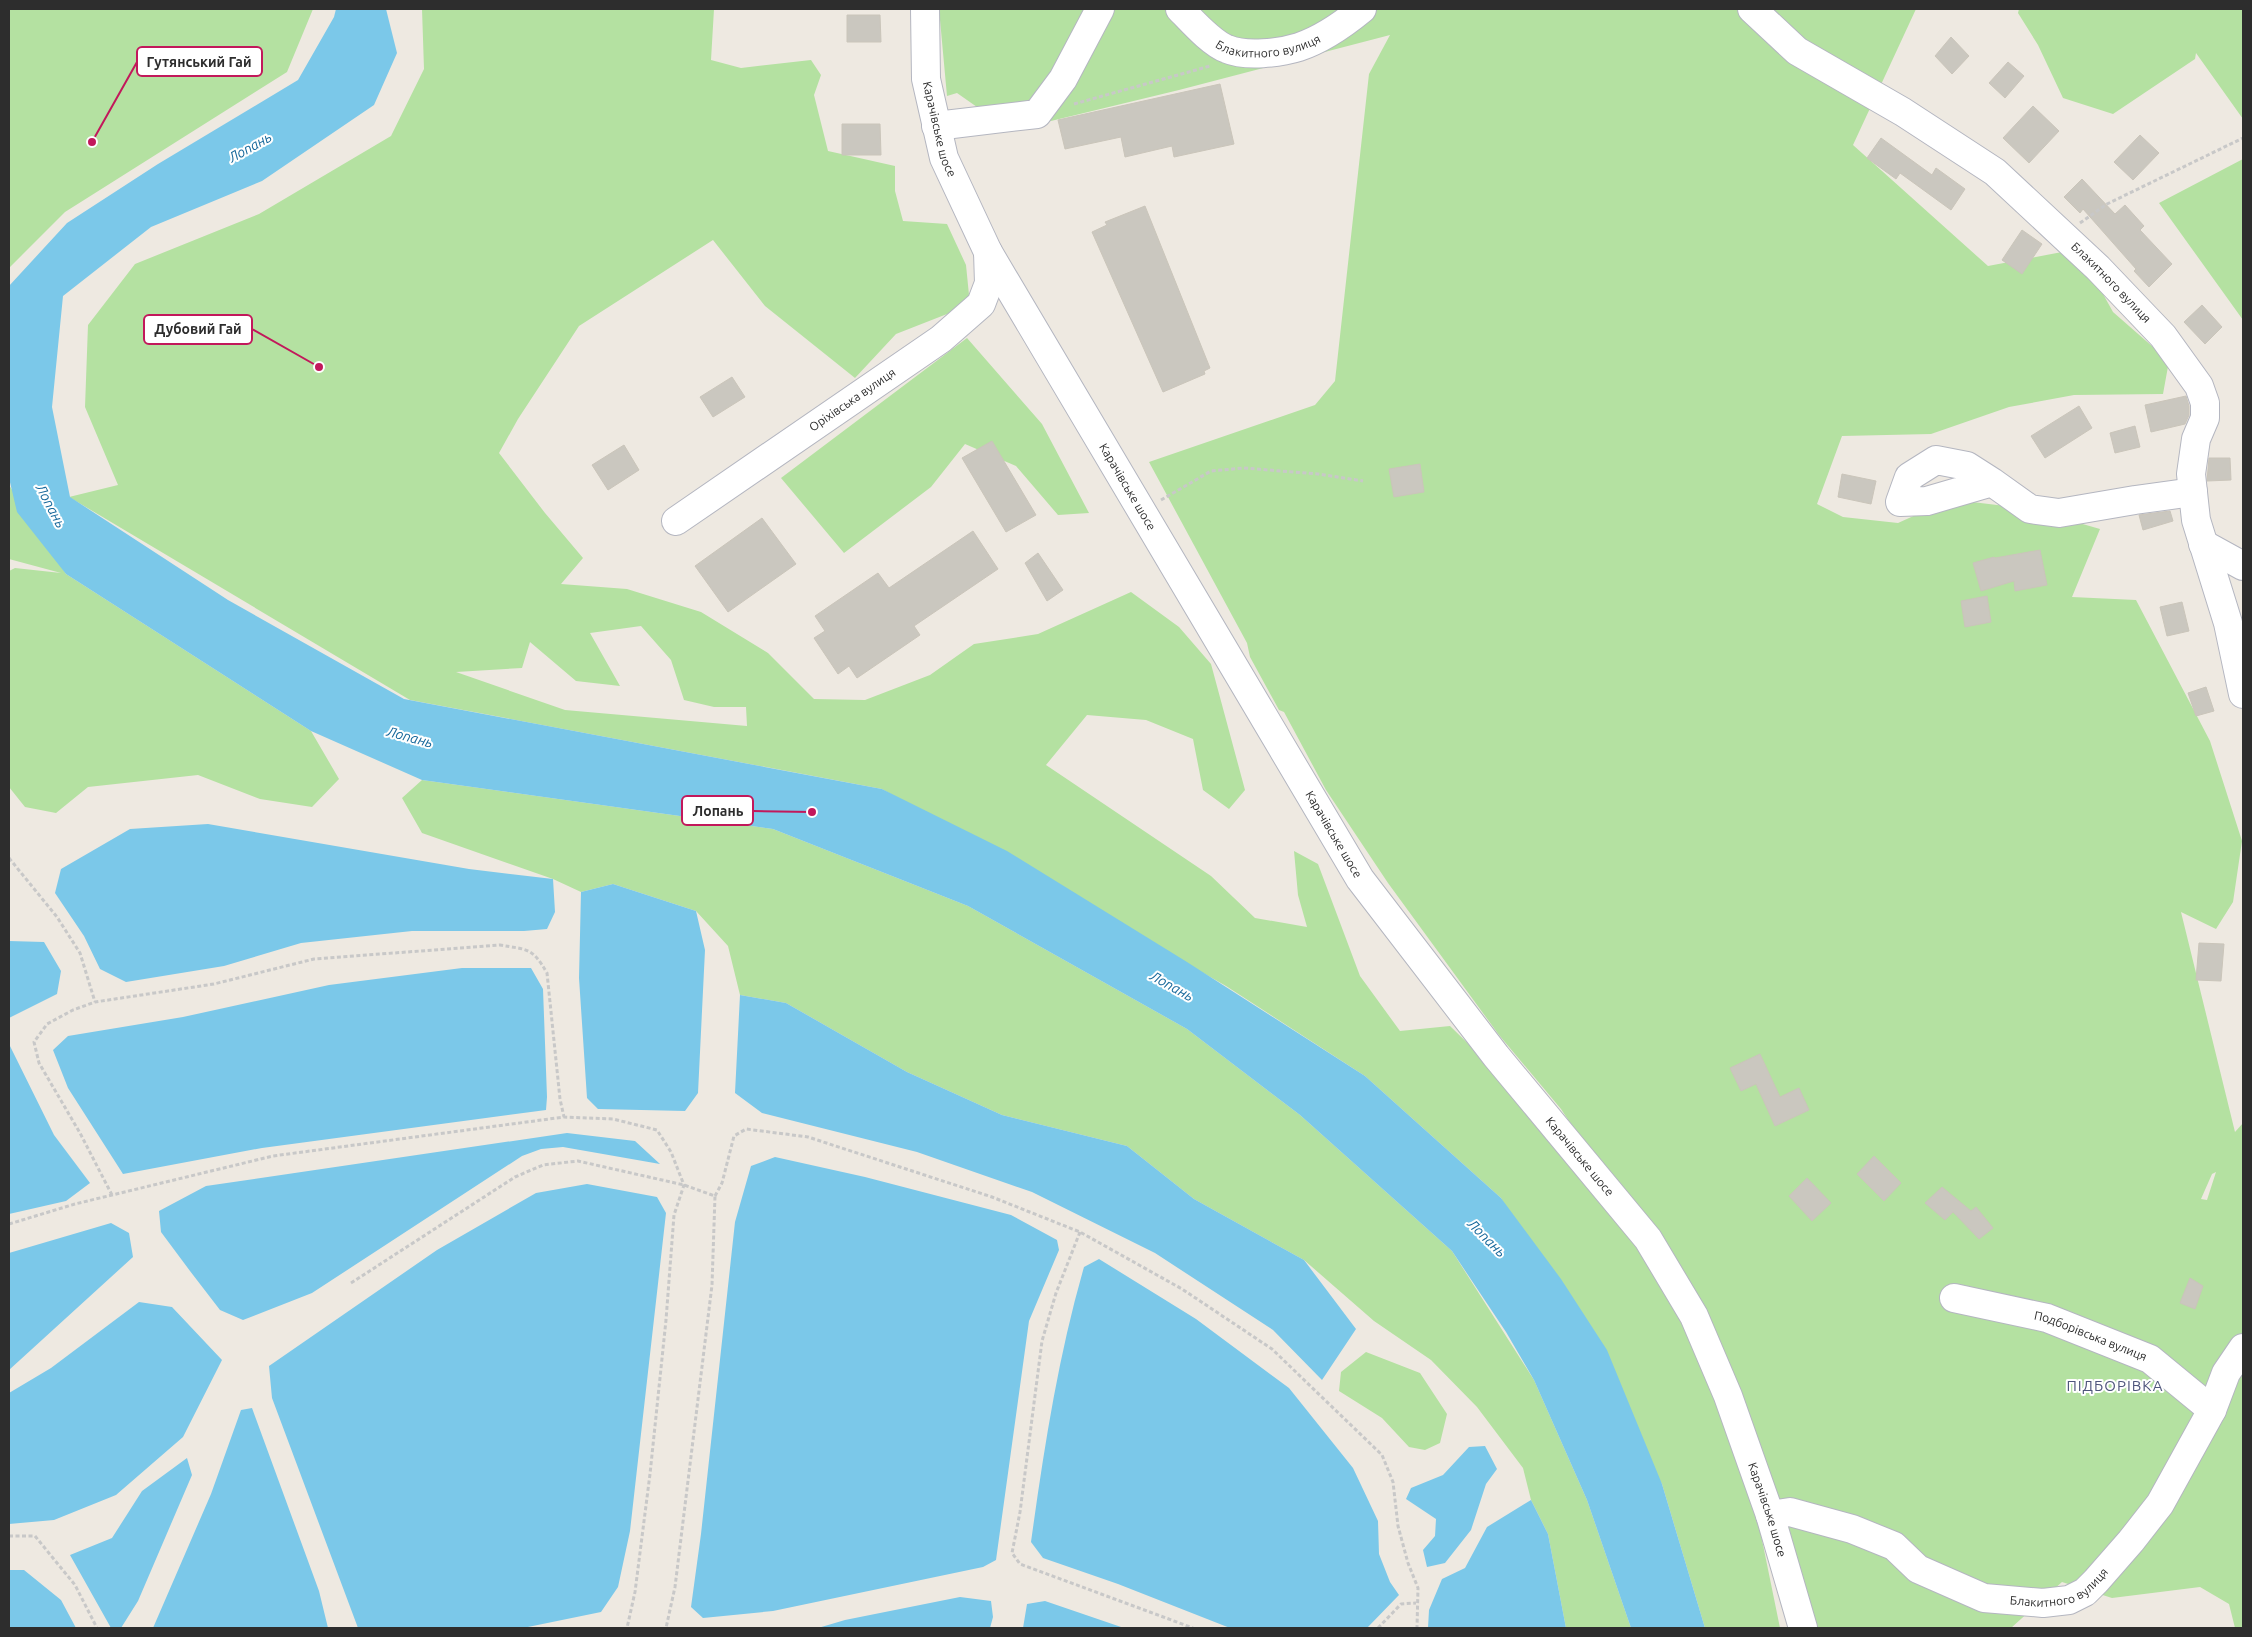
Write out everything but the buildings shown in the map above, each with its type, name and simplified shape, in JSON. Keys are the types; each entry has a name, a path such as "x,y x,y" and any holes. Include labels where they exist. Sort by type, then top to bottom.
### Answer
{"street":[{"name":"Карачівське шосе","path":"924,9 926,79 944,158 988,252 1360,879 1496,1056 1648,1239 1694,1316 1728,1396 1770,1515 1803,1628"},
{"path":"936,126 1037,114 1063,80 1100,9"},
{"name":"Блакитного вулиця","path":"1180,9 1226,49 1249,55 1300,47 1344,24 1362,9"},
{"name":"Блакитного вулиця","path":"1752,9 1797,51 1903,112 1995,172 2098,268 2164,336 2199,386 2205,403 2205,418 2196,439 2191,474 2196,520 2228,622 2243,694"},
{"name":"Оріхівська вулиця","path":"676,521 941,339 980,304 989,283 988,252"},
{"path":"1992,482 2030,509 2059,513 2193,492"},
{"path":"2203,544 2243,566"},
{"name":"Подборівська вулиця","path":"1954,1298 2047,1318 2150,1359 2212,1410"},
{"name":"Блакитного вулиця","path":"1770,1515 1790,1512 1852,1529 1894,1546 1918,1569 1984,1598 2043,1603 2069,1600 2085,1592 2096,1581 2160,1504 2212,1410 2226,1373 2243,1348"}],"path":[{"path":"1037,114 1210,66"},
{"path":"2064,236 2107,204 2243,138"},
{"path":"1140,511 1211,472 1244,468 1318,474 1363,481"},
{"path":"9,858 57,918 80,953 96,1002"},
{"path":"112,1195 80,1133 39,1063 34,1042 48,1024 73,1010 96,1002 214,984 314,959 500,945 527,950 537,955 547,973 560,1099 564,1117"},
{"path":"9,1224 112,1195 272,1156 564,1117 613,1119 657,1130 671,1152 684,1185 674,1215 666,1320 651,1464 635,1592 627,1628"},
{"path":"666,1628 675,1587 712,1285 715,1196 722,1183 734,1136 746,1129 808,1138 992,1197 1080,1232 1182,1289 1272,1349 1382,1455 1393,1482 1398,1526 1408,1563 1418,1588 1416,1604 1417,1628"},
{"path":"351,1283 515,1177 544,1165 578,1161 684,1185 715,1196"},
{"path":"1080,1232 1056,1293 1042,1341 1020,1512 1012,1553 1020,1564 1193,1628"},
{"path":"9,1536 35,1536 75,1585 97,1628"},
{"path":"1378,1628 1402,1604 1416,1604"}],"green space":[{"path":"9,9 313,9 287,72 65,212 9,268"},
{"path":"422,9 714,9 711,60 741,68 811,60 821,75 814,95 828,151 895,166 895,191 903,221 947,224 966,265 970,305 896,334 855,378 765,306 713,240 579,326 518,419 499,453 545,513 583,558 561,584 627,589 701,612 768,653 814,699 865,700 930,675 974,644 1038,634 1131,592 1179,627 1211,664 1245,790 1229,809 1203,790 1193,739 1146,720 1087,715 1046,765 1211,876 1255,918 1307,927 1298,895 1294,851 1318,864 1360,976 1400,1031 1450,1026 1560,1133 1655,1251 1561,1109 1499,1035 1388,883 1326,790 1284,712 1279,710 1250,657 1247,643 1149,462 1315,405 1335,381 1369,74 1390,35 1179,90 1022,128 977,107 957,93 947,96 939,9 1916,9 1853,145 1988,266 2078,249 2113,312 2169,361 2163,394 2074,395 2009,407 1931,434 1842,436 1817,504 1843,517 1898,523 1929,509 1964,501 2030,509 2100,529 2072,597 2136,600 2210,741 2242,841 2233,902 2216,929 2181,912 2235,1132 2243,1123 2243,1628 2235,1628 2229,1604 2200,1587 2112,1598 2062,1582 2011,1628 1813,1628 1727,1419 1761,1535 1780,1628 1705,1628 1662,1484 1501,1198 1365,1076 1226,986 882,789 410,700 69,497 118,485 85,407 88,325 135,264 259,214 391,136 424,69","holes":["641,626 671,660 684,700 714,707 746,707 747,726 565,710 456,672 522,668 530,642 576,681 620,686 590,633","2216,1172 2207,1200 2201,1199 2212,1174"]},
{"path":"2019,9 2243,9 2243,119 2196,53 2195,59 2113,114 2063,98 2038,45 2018,13"},
{"path":"2243,159 2243,320 2159,203"},
{"path":"967,338 1042,424 1089,513 1058,515 1016,466 965,444 931,487 844,553 781,478"},
{"path":"9,485 66,574 311,731 339,779 312,807 260,799 198,775 88,787 56,813 25,807 9,787 9,571 15,568 61,573 9,559"},
{"path":"422,780 773,829 968,906 1187,1029 1300,1115 1452,1251 1534,1380 1587,1500 1631,1628 1566,1628 1548,1534 1531,1500 1523,1468 1477,1407 1431,1360 1374,1321 1304,1260 1194,1199 1127,1146 1002,1115 907,1072 786,1003 740,995 728,946 696,911 613,884 581,892 553,879 422,833 402,798"},
{"path":"1366,1352 1420,1373 1447,1414 1440,1443 1425,1450 1409,1447 1382,1418 1339,1391 1341,1372"}],"water":[{"path":"336,9 386,9 397,53 374,105 262,181 151,227 63,296 52,407 70,497 228,600 404,699 882,789 1007,851 1187,962 1365,1076 1501,1198 1561,1279 1607,1350 1662,1484 1705,1628 1631,1628 1587,1500 1534,1380 1506,1332 1452,1251 1300,1115 1187,1029 968,906 773,829 422,780 311,731 66,574 17,512 9,478 9,286 67,223 158,164 298,80 334,17"},
{"path":"208,824 469,869 553,879 555,912 547,929 524,931 412,931 301,943 224,966 126,982 100,969 84,936 55,893 61,869 130,829"},
{"path":"613,884 696,911 705,950 698,1093 685,1111 598,1109 587,1098 579,978 581,892"},
{"path":"9,941 44,942 61,971 57,994 9,1018"},
{"path":"462,968 531,968 543,989 546,1110 262,1148 123,1174 68,1088 53,1050 68,1036 183,1017 329,985"},
{"path":"740,995 786,1003 907,1072 1002,1115 1127,1146 1194,1199 1304,1260 1356,1329 1322,1380 1273,1330 1155,1253 1032,1192 917,1152 762,1113 735,1093"},
{"path":"9,1044 54,1135 90,1183 66,1201 9,1214"},
{"path":"567,1133 635,1141 660,1164 563,1147 541,1149 522,1156 312,1293 243,1320 220,1310 161,1232 159,1211 206,1186"},
{"path":"775,1157 865,1177 1011,1215 1057,1240 1059,1250 1029,1321 996,1560 983,1567 773,1611 703,1618 691,1607 701,1534 735,1222 751,1166"},
{"path":"587,1184 657,1197 666,1213 630,1531 618,1587 601,1612 523,1628 358,1628 272,1398 269,1366 437,1250 536,1193"},
{"path":"111,1223 129,1233 133,1257 9,1370 9,1253"},
{"path":"1099,1259 1196,1319 1289,1388 1353,1468 1378,1521 1379,1554 1390,1582 1399,1595 1367,1628 1230,1628 1118,1584 1043,1558 1031,1542 1059,1369 1075,1301 1084,1267"},
{"path":"139,1302 172,1307 222,1360 183,1437 116,1495 54,1520 9,1524 9,1393 51,1368"},
{"path":"252,1408 319,1591 328,1628 153,1628 211,1494 241,1410"},
{"path":"1485,1446 1497,1469 1486,1484 1471,1530 1445,1563 1427,1567 1423,1550 1435,1536 1436,1519 1406,1499 1411,1488 1443,1475 1469,1447"},
{"path":"187,1458 192,1475 138,1601 121,1628 111,1628 70,1555 112,1538 142,1491"},
{"path":"1531,1500 1548,1534 1566,1628 1428,1628 1429,1610 1442,1579 1465,1568 1487,1527"},
{"path":"9,1570 24,1570 61,1600 76,1628 9,1628"},
{"path":"960,1597 991,1601 993,1617 990,1628 818,1628 845,1620"},
{"path":"1045,1601 1124,1628 1023,1628 1027,1604"}],"place":[{"name":"Гутянський Гай","path":"92,142"},
{"name":"Дубовий Гай","path":"319,367"},
{"name":"Лопань","path":"812,812"}],"district":[{"name":"ПІДБОРІВКА","path":"2115,1386"}]}
